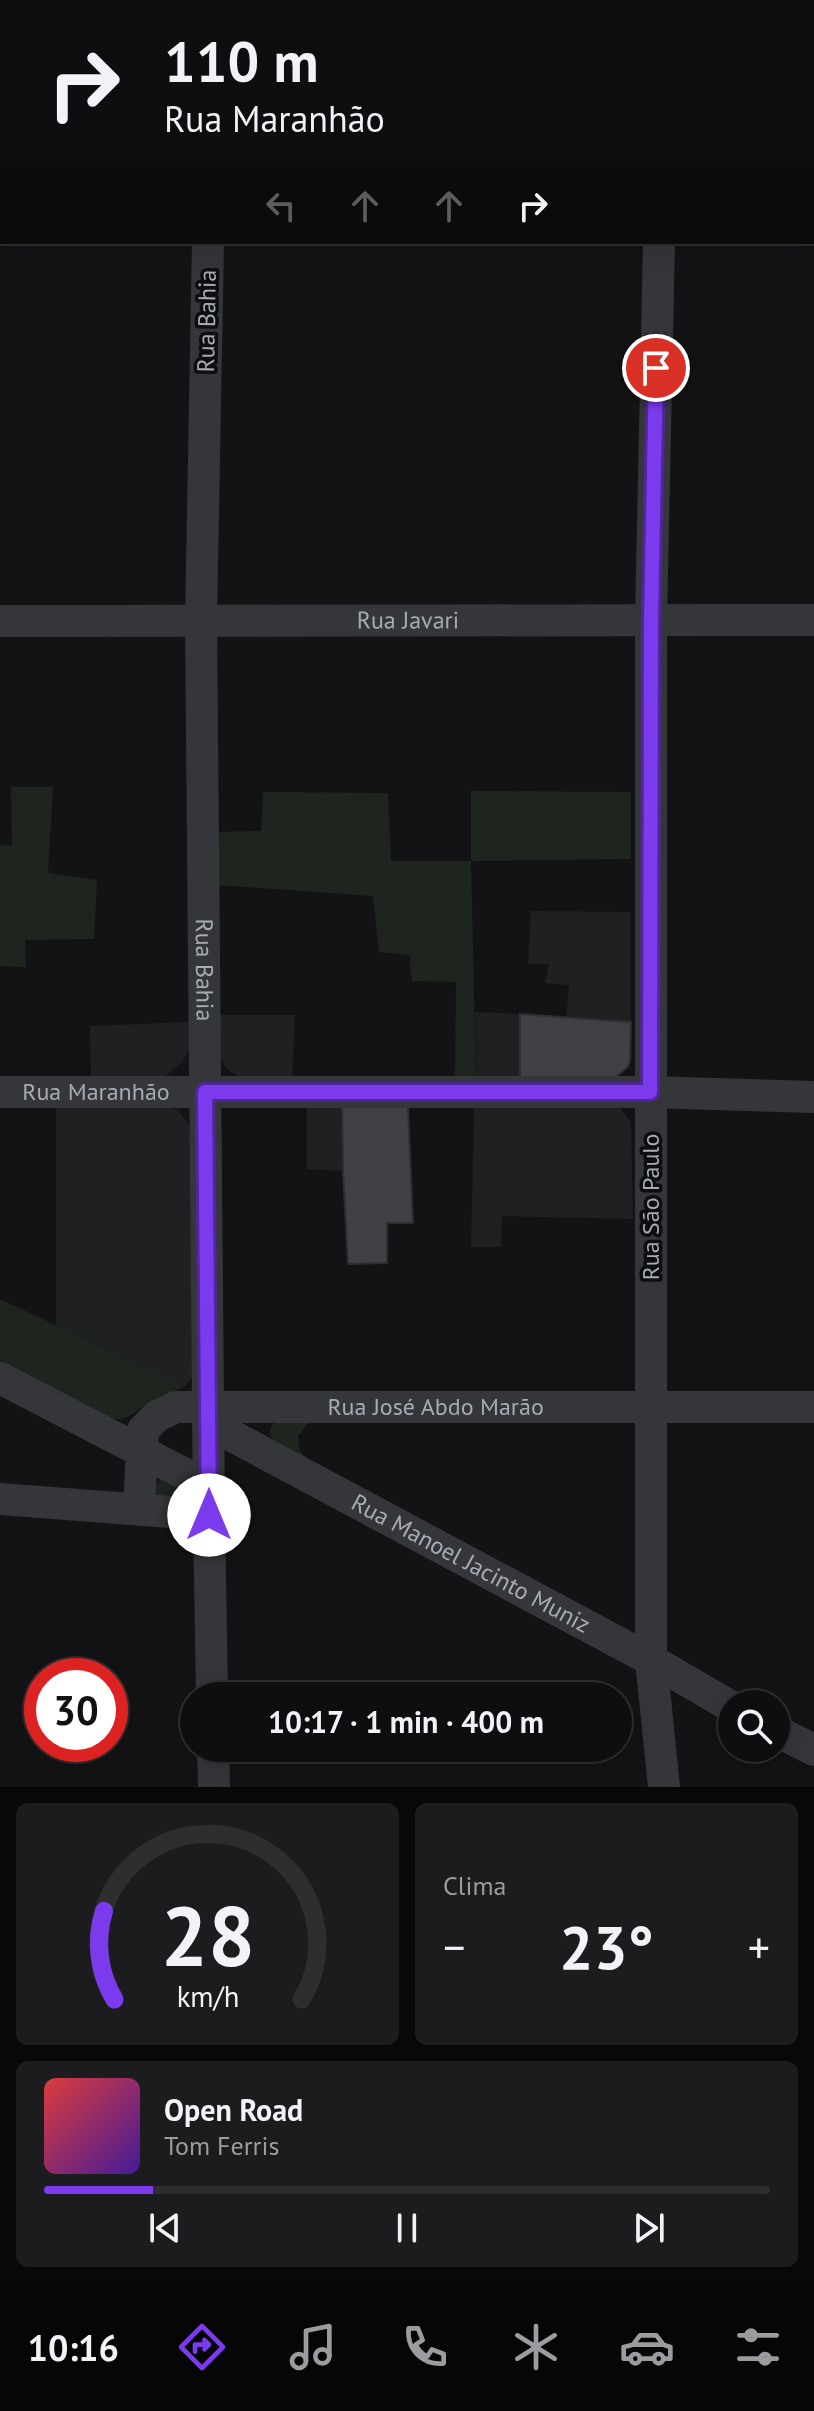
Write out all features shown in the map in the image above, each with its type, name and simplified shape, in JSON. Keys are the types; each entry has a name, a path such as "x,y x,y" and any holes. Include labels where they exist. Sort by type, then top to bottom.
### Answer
{"street":[{"name":"Rua Bahia","path":"208,244 201,621 212,1682"},
{"name":"Rua São Paulo","path":"659,244 651,620 651,1660 664,1787"},
{"name":"Rua Javari","path":"0,621 814,620"},
{"name":"Rua Maranhão","path":"0,1092 650,1092 814,1097"},
{"path":"0,1378 142,1452 208,1501"},
{"name":"Rua José Abdo Marão","path":"136,1509 143,1430 157,1416 176,1407 208,1415 272,1408 814,1407"},
{"path":"266,1454 256,1441 255,1429 259,1417 272,1408"},
{"name":"Rua Manoel Jacinto Muniz","path":"208,1415 266,1454 718,1699"},
{"path":"0,1499 136,1509 208,1501"},
{"path":"790,1723 814,1724"},
{"path":"790,1738 814,1750"},
{"path":"213,1762 214,1787"}],"shaded area":[{"path":"11,787 53,787 48,873 97,880 94,939 25,940 26,967 0,966 0,845 12,846"},
{"path":"471,791 631,792 631,859 471,861"},
{"path":"263,792 388,793 391,861 471,861 476,1079 455,1079 456,982 412,981 409,955 379,952 373,896 217,885 217,832 261,831"},
{"path":"531,911 631,912 631,1022 566,1018 569,985 545,983 549,964 528,964"},
{"path":"475,1012 520,1014 520,1079 476,1079"},
{"path":"218,1015 295,1015 292,1079 241,1078 226,1068 219,1055"},
{"path":"190,1022 188,1051 183,1061 167,1075 156,1078 91,1078 90,1026"},
{"path":"56,1106 171,1108 178,1111 189,1124 192,1377 185,1386 56,1326"},
{"path":"307,1106 342,1107 343,1171 307,1169"},
{"path":"474,1107 621,1109 631,1122 633,1219 502,1216 501,1247 471,1247"},
{"path":"0,1299 185,1386 159,1397 125,1418 103,1416 0,1362"},
{"path":"276,1422 315,1422 307,1424 298,1436 300,1451 305,1457 273,1440 270,1430"},
{"path":"161,1478 187,1491 185,1498 158,1499 156,1488"}],"building":[{"path":"520,1014 631,1022 628,1067 616,1077 520,1079"},
{"path":"342,1107 408,1107 413,1223 387,1223 387,1263 348,1264"}],"route":[{"path":"209,1515 205,1092 650,1092 651,620 656,368"}]}
